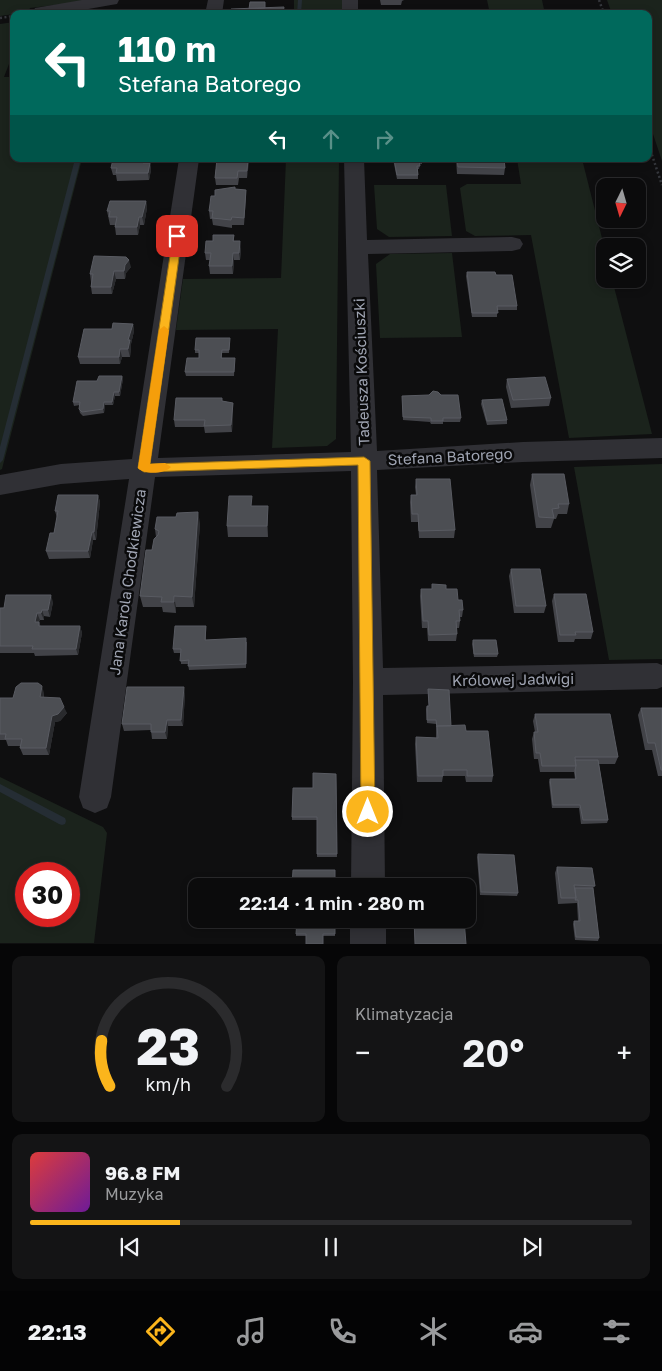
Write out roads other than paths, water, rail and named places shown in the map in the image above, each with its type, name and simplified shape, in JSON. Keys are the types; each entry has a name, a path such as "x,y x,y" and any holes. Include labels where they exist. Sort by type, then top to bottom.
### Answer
{"street":[{"path":"54,10 111,0"},
{"name":"Jana Karola Chodkiewicza","path":"95,797 188,162"},
{"name":"Tadeusza Kościuszki","path":"354,162 364,461 368,682 368,878"},
{"path":"356,247 512,244"},
{"name":"Stefana Batorego","path":"0,485 62,474 144,468 662,448"},
{"name":"Królowej Jadwigi","path":"368,682 658,676"},
{"path":"368,928 368,944"}],"waterway":[{"path":"299,10 300,0"},
{"path":"0,460 77,162"},
{"path":"0,788 62,821"}]}
